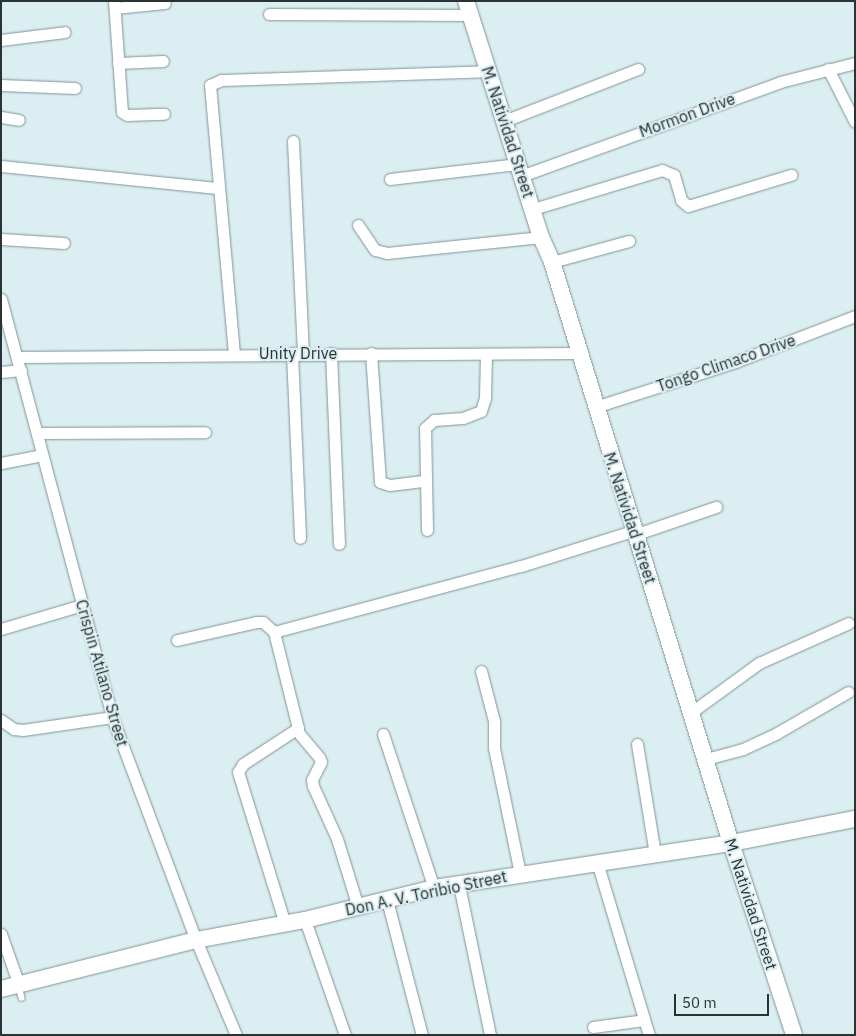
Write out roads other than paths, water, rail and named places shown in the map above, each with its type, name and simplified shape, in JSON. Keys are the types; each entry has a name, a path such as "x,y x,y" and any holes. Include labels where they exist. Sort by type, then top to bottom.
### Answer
{"street":[{"path":"164,114 127,114 122,112 114,5 165,3"},
{"path":"269,14 469,8"},
{"name":"M. Natividad Street","path":"469,8 519,170 541,237 552,262 634,533 693,711 731,843 794,1035"},
{"path":"1,40 65,32"},
{"path":"118,63 163,61"},
{"name":"Mormon Drive","path":"390,179 519,170 780,82 855,63"},
{"path":"504,122 638,69"},
{"path":"828,69 855,122"},
{"path":"234,354 210,102 210,86 214,81 488,71"},
{"path":"1,85 75,88"},
{"path":"1,117 19,120"},
{"path":"294,142 300,538"},
{"path":"1,166 218,188"},
{"path":"532,209 662,170 674,175 681,200 688,206 791,175"},
{"path":"358,225 375,250 387,253 541,237"},
{"path":"1,238 64,243"},
{"path":"552,262 629,241"},
{"name":"Crispin Atilano Street","path":"1,299 18,357 42,455 112,717 196,940 236,1035"},
{"name":"Tongo Climaco Drive","path":"595,407 747,358 855,316"},
{"name":"Unity Drive","path":"18,357 298,353 486,354 579,352"},
{"path":"331,353 339,544"},
{"path":"371,353 380,482 390,485 425,481"},
{"path":"427,530 425,428 434,420 464,418 481,411 485,398 486,354"},
{"path":"1,372 21,370"},
{"path":"38,433 205,432"},
{"path":"1,463 42,455"},
{"path":"274,632 521,566 716,507"},
{"path":"1,629 82,605"},
{"path":"177,640 256,622 263,622 274,632 299,724 297,732 243,764 238,772 285,924"},
{"path":"693,711 759,663 849,623"},
{"path":"481,671 494,721 494,748 520,874"},
{"path":"706,759 744,749 778,733 848,692"},
{"path":"1,720 14,729 23,730 112,717"},
{"path":"297,732 319,757 313,786 345,859 358,907"},
{"path":"383,734 434,888"},
{"path":"636,744 655,854"},
{"name":"Don A. V. Toribio Street","path":"1,989 20,992 196,940 305,920 434,888 731,843 855,818"},
{"path":"597,862 649,1035"},
{"path":"459,884 490,1035"},
{"path":"387,900 422,1035"},
{"path":"305,920 345,1035"},
{"path":"1,934 20,992"},
{"path":"593,1026 644,1020"}]}
